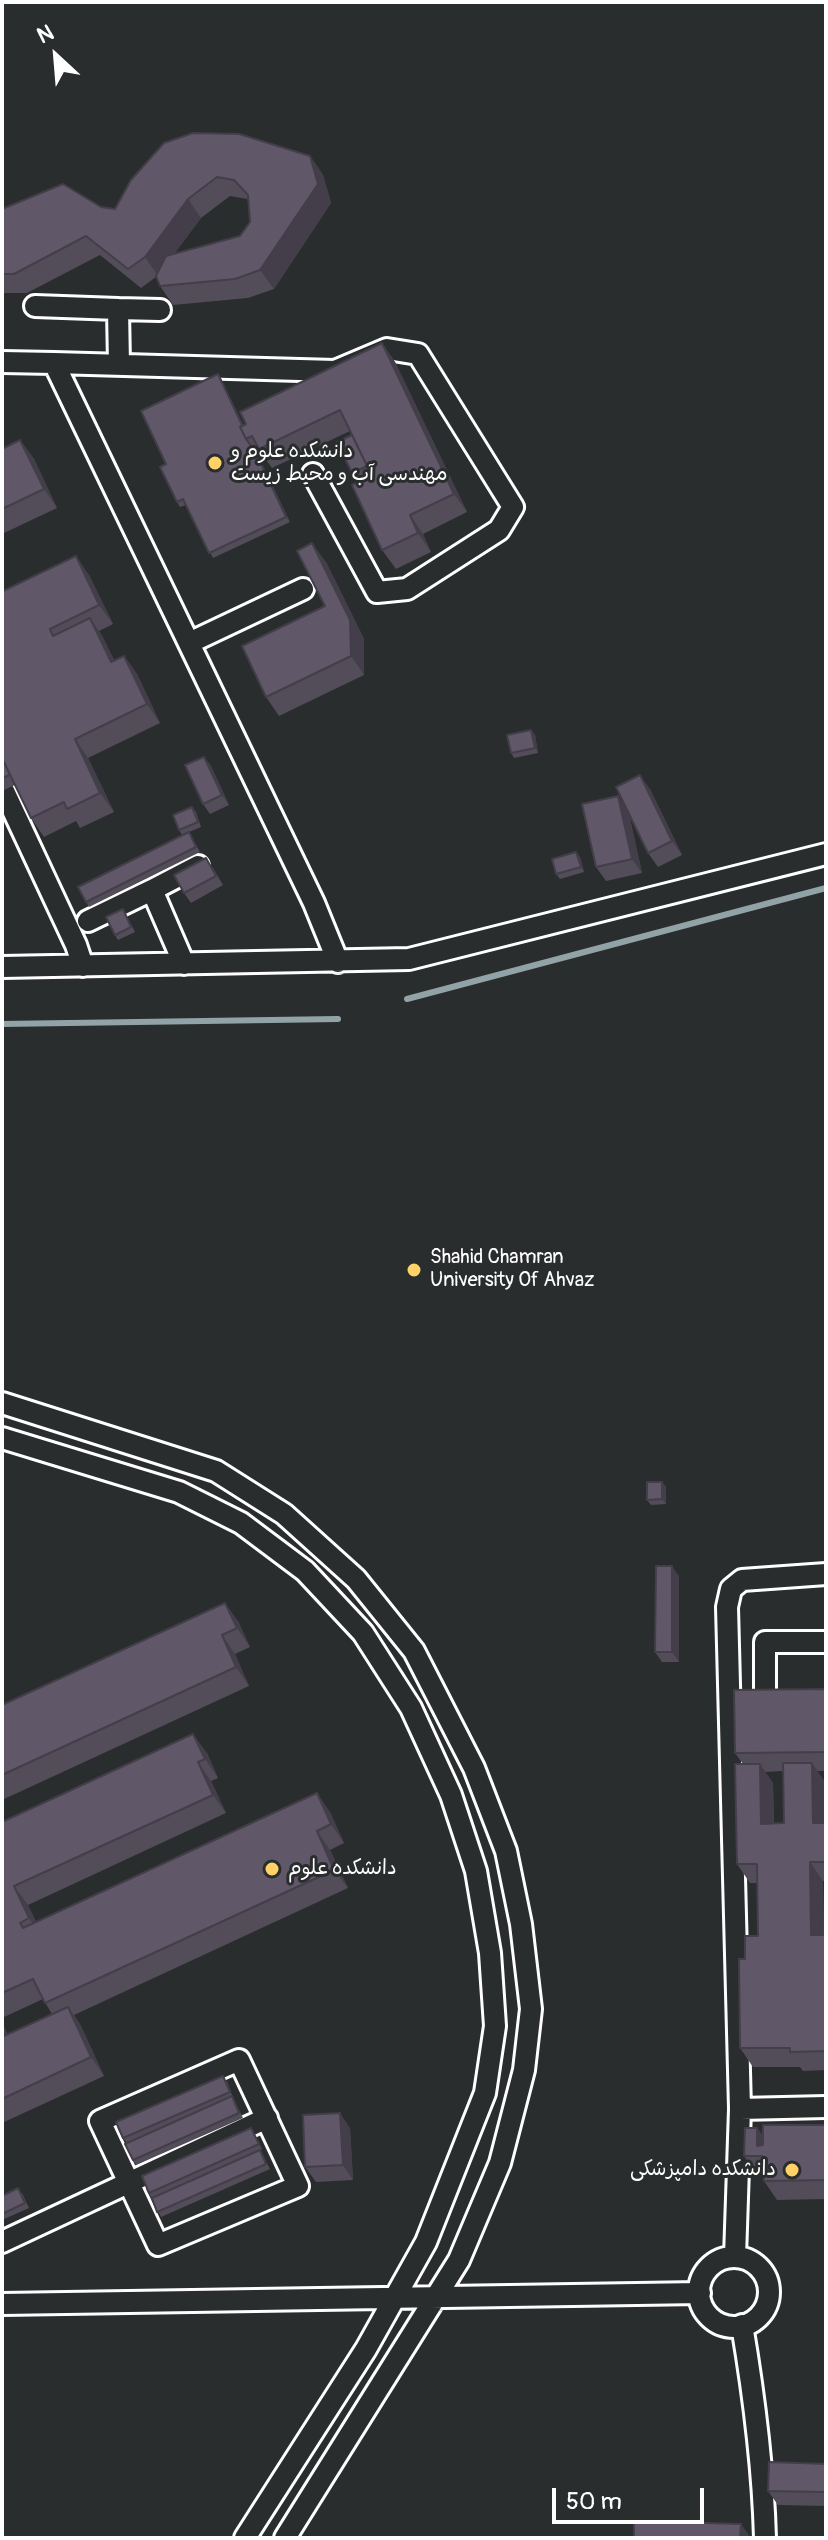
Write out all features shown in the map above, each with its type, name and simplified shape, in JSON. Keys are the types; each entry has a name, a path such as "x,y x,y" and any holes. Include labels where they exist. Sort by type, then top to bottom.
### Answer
{"lane":[{"path":"35,306 160,310"},
{"path":"118,309 119,365"},
{"path":"2,362 335,371 387,349 418,354 513,507 499,530 407,589 377,592 313,474"},
{"path":"54,363 314,903 338,962"},
{"path":"189,643 303,589"},
{"path":"4,791 83,966"},
{"path":"2,967 409,959 826,854"},
{"path":"88,921 203,863"},
{"path":"152,890 184,964"},
{"path":"2,1403 216,1471 284,1514 356,1579 414,1651 474,1768 506,1851 521,1924 531,2009 524,2070 500,2163 459,2260 285,2538"},
{"path":"2,1438 179,1492 241,1523 305,1571 363,1633 411,1708 451,1795 476,1871 490,1953 495,2026 485,2093 426,2242 366,2349 245,2538"},
{"path":"735,2257 740,2109 727,1607 731,1589 742,1580 826,1574"},
{"path":"729,1691 772,1691 765,1642 826,1642"},
{"path":"239,2060 298,2186 158,2245 128,2181 100,2121 239,2060"},
{"path":"740,2109 826,2107"},
{"path":"2,2242 267,2118"},
{"path":"735,2257 750,2260 762,2270 769,2285 769,2300 761,2314 749,2324 734,2327 718,2323 706,2313 700,2299 700,2284 707,2270 720,2260 735,2257"},
{"path":"2,2304 700,2293"},
{"path":"742,2325 754,2392 765,2538"}],"building":[{"path":"193,133 239,134 310,156 318,184 260,270 235,279 160,286 156,276 166,256 240,236 250,222 248,195 234,180 217,177 188,199 145,257 128,269 86,236 14,274 2,274 2,209 63,184 101,207 115,209 131,180 164,143"},
{"path":"382,343 454,494 410,515 418,533 382,550 352,485 372,476 340,410 259,449 252,436 246,439 240,427 246,424 240,412"},
{"name":"دانشکده علوم و مهندسی آب و محیط زیست","path":"218,374 242,425 240,427 256,453 286,517 209,553 183,499 177,502 160,467 166,464 141,411"},
{"path":"352,435 367,466 352,473 337,442"},
{"path":"20,440 44,489 2,509 2,449"},
{"path":"312,543 350,620 351,656 266,697 242,646 325,606 297,551"},
{"path":"76,556 99,605 50,629 53,636 90,618 111,662 124,656 147,704 75,739 100,793 67,809 64,802 31,818 2,758 2,589"},
{"path":"531,730 535,748 511,753 507,735"},
{"path":"204,757 222,795 203,804 185,765"},
{"path":"2,758 10,775 2,778"},
{"path":"640,775 672,841 648,853 616,787"},
{"path":"618,796 632,859 596,867 582,804"},
{"path":"192,807 198,822 179,830 173,815"},
{"path":"189,832 196,847 86,902 78,887"},
{"path":"576,852 581,867 556,874 552,859"},
{"path":"206,858 216,876 184,893 174,875"},
{"path":"123,909 131,927 115,935 106,917"},
{"path":"647,1482 662,1482 662,1499 647,1500"},
{"path":"656,1566 672,1566 672,1652 655,1652"},
{"path":"225,1603 237,1628 222,1635 236,1667 2,1775 2,1705"},
{"path":"826,1689 826,1752 735,1753 734,1690"},
{"name":"دانشکده علوم","path":"193,1734 205,1759 198,1762 213,1795 14,1886 29,1918 20,1923 23,1928 317,1793 331,1824 317,1831 334,1870 45,2003 33,1979 2,1993 2,1822"},
{"path":"783,1763 812,1763 813,1823 826,1823 826,1862 810,1862 811,1935 826,1935 826,2051 740,2048 739,1959 745,1959 745,1936 758,1936 757,1864 737,1864 735,1764 760,1764 761,1824 784,1823"},
{"path":"68,2007 91,2057 2,2099 2,2032 4,2036"},
{"path":"223,2076 230,2092 123,2138 116,2122"},
{"path":"232,2096 239,2113 133,2160 125,2144"},
{"path":"340,2113 343,2165 305,2167 303,2115"},
{"path":"763,2125 826,2125 826,2180 764,2181 762,2156 744,2156 745,2128 757,2128 757,2146 763,2145"},
{"path":"251,2128 259,2144 149,2193 142,2176"},
{"path":"260,2150 266,2164 157,2212 152,2198"},
{"path":"18,2188 25,2203 2,2214 2,2196"},
{"path":"769,2462 826,2464 826,2492 768,2491"},
{"path":"634,2521 741,2524 740,2538 634,2538"}],"waterway":[{"path":"407,999 826,888"},
{"path":"2,1024 338,1019"}],"place":[{"name":"دانشکده علوم و مهندسی آب و محیط زیست","path":"215,463"},
{"name":"Shahid Chamran University Of Ahvaz","path":"414,1270"},
{"name":"دانشکده علوم","path":"272,1869"},
{"name":"دانشکده دامپزشکی","path":"792,2170"}]}
